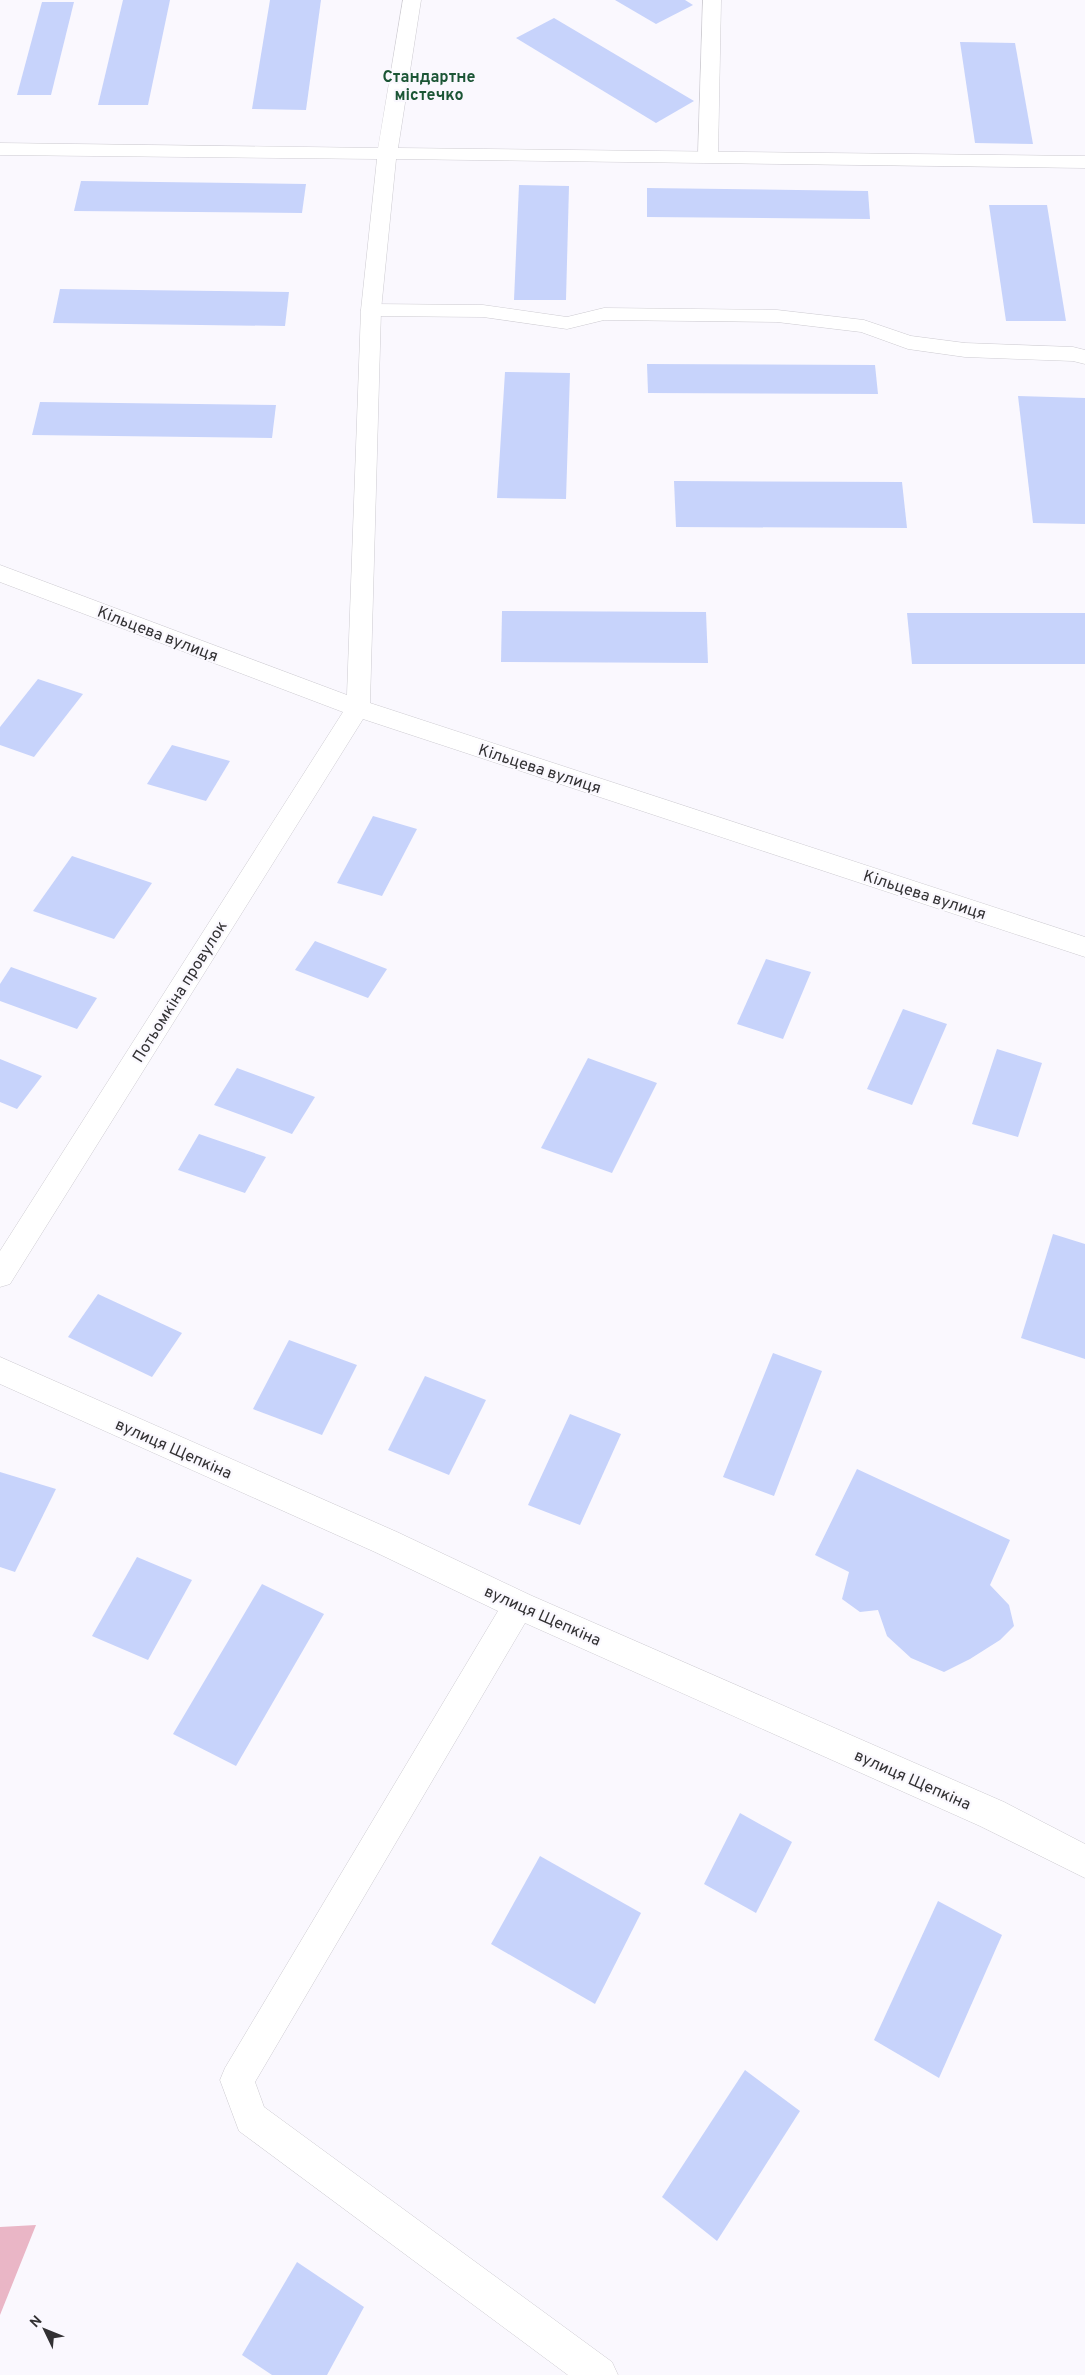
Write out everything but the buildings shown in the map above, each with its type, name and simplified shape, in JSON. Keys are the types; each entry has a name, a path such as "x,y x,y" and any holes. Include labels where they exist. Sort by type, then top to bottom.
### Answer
{"street":[{"path":"358,708 371,310 387,154 412,0"},
{"path":"708,156 712,0"},
{"path":"0,149 1085,162"},
{"path":"371,310 484,311 567,323 604,314 777,316 864,326 908,342 965,350 1073,354 1085,357"},
{"name":"Кільцева вулиця","path":"0,573 358,708 1085,947"},
{"name":"Потьомкіна провулок","path":"0,1275 358,708"},
{"name":"вулиця Щепкіна","path":"0,1370 377,1538 519,1606 992,1814 1085,1862"},
{"path":"519,1606 237,2080 251,2119 600,2375"}],"shaded area":[{"path":"36,2225 0,2315 0,2227"}],"district":[{"name":"Стандартне містечко","path":"429,85"}]}
